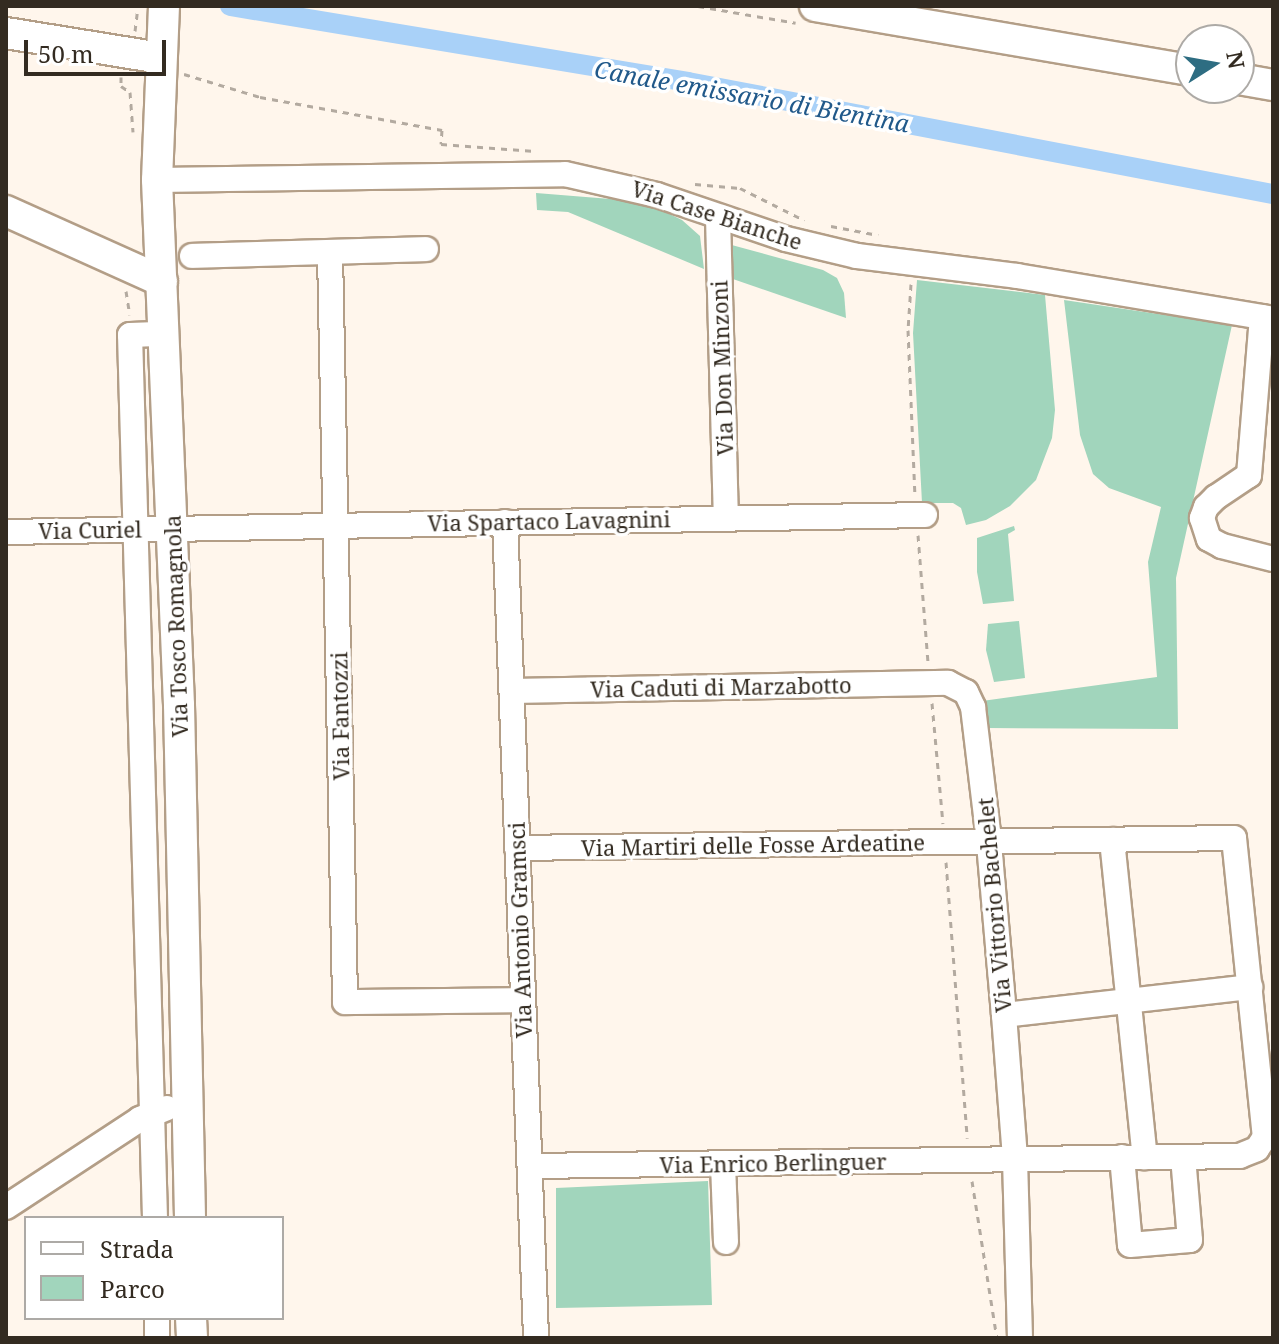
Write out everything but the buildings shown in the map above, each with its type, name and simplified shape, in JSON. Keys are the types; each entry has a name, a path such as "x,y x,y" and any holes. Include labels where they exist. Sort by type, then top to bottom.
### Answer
{"main road":[{"path":"815,6 1175,67"},
{"path":"6,33 159,41"},
{"name":"Via Tosco Romagnola","path":"159,41 157,180 179,705 190,1216"},
{"path":"6,211 162,281"}],"street":[{"name":"Via Case Bianche","path":"157,180 549,172 608,181 829,249 913,264 1017,276 1267,318"},
{"name":"Via Don Minzoni","path":"718,217 726,518"},
{"path":"192,256 426,249"},
{"name":"Via Fantozzi","path":"330,252 345,1002 523,1000"},
{"path":"1267,318 1249,475 1216,497 1206,507 1202,518 1209,539 1222,546 1273,559"},
{"path":"155,1216 133,529 130,335 164,334"},
{"name":"Via Spartaco Lavagnini","path":"173,528 921,515"},
{"name":"Via Antonio Gramsci","path":"505,522 536,1338"},
{"name":"Via Curiel","path":"6,532 173,528"},
{"name":"Via Caduti di Marzabotto","path":"512,691 930,683"},
{"name":"Via Vittorio Bachelet","path":"930,683 960,686 971,699 989,842 1004,1015 1015,1159 1020,1338"},
{"path":"139,706 179,705"},
{"name":"Via Martiri delle Fosse Ardeatine","path":"517,848 1234,838 1250,987"},
{"path":"1112,840 1127,1001 1134,1157 1130,1245 1190,1240 1183,1157"},
{"path":"144,871 183,870"},
{"path":"1004,1015 1250,987"},
{"name":"Via Enrico Berlinguer","path":"531,1166 1247,1154 1257,1149 1265,1137 1250,987"},
{"path":"6,1207 154,1112 188,1107"},
{"path":"723,1164 726,1242"}],"path":[{"path":"138,6 159,41 260,97 442,130 441,144 542,152"},
{"path":"121,67 121,86 130,92 133,138"},
{"path":"693,184 740,188 814,223"},
{"path":"827,225 883,236"},
{"path":"913,264 908,330 930,683 969,1160 997,1338"}],"green space":[{"path":"536,193 623,200 661,210 682,220 700,236 704,269 568,212 537,210"},
{"path":"728,244 823,270 837,278 844,293 846,318 730,278"},
{"path":"917,280 1045,295 1055,410 1052,438 1036,480 1010,506 986,520 966,525 961,508 953,503 922,503 913,333"},
{"path":"1064,300 1232,325 1176,578 1178,729 987,728 982,701 1157,677 1148,562 1161,507 1109,488 1093,474 1080,435"},
{"path":"1014,526 1015,530 1008,534 1014,601 983,604 977,572 977,538"},
{"path":"1019,621 1025,678 994,682 986,650 988,624"},
{"path":"708,1181 712,1305 556,1308 556,1188"}],"waterway":[{"name":"Canale emissario di Bientina","path":"230,6 688,82 1273,194"}]}
